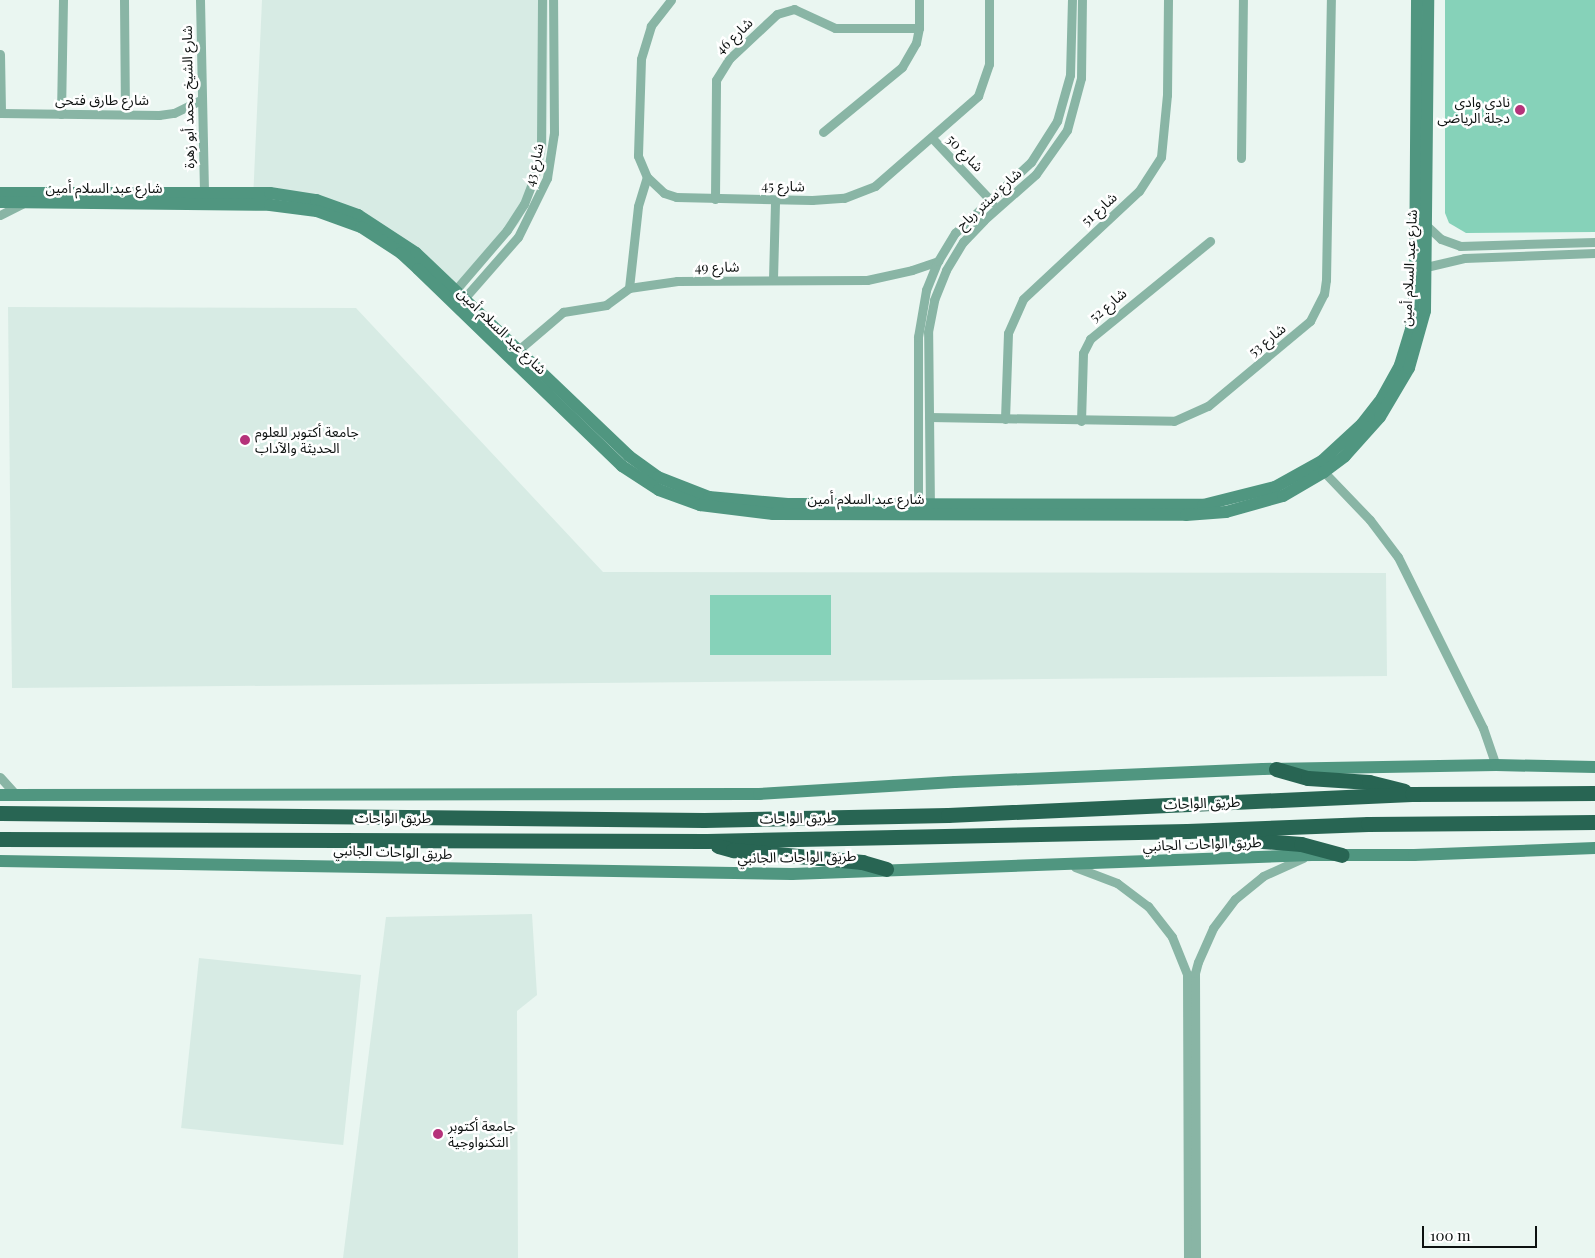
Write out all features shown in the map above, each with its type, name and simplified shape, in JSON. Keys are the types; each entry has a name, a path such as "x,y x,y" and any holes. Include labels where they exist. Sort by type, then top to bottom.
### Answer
{"highway":[{"path":"1276,769 1308,778 1380,784 1412,794"},
{"name":"طريق الواحات","path":"0,813 185,817 704,820 841,817 1412,794 1595,793"},
{"path":"181,840 188,829 185,817"},
{"path":"217,817 213,827 219,840"},
{"name":"طريق الواحات","path":"0,839 708,841 1187,831 1368,824 1595,822"},
{"path":"1187,831 1231,840 1301,844 1342,855"},
{"path":"708,841 733,850 862,862 886,869"}],"street":[{"path":"61,114 63,0"},
{"path":"124,0 125,114"},
{"name":"شارع الشيخ محمد أبو زهرة","path":"200,0 204,193"},
{"name":"شارع 43","path":"455,299 507,230 524,204 535,175 541,144 542,0"},
{"name":"شارع 43","path":"455,299 518,236 547,178 554,133 553,0"},
{"path":"629,288 638,206 646,177 638,156 642,59 651,26 671,0"},
{"path":"823,132 902,67 913,50 920,28 919,0"},
{"name":"شارع 45","path":"646,177 664,193 676,198 828,200 860,193 888,176 970,104 984,86 989,64 989,0"},
{"name":"شارع سنتر رباح","path":"924,509 918,393 920,321 926,290 938,261 965,221 1031,162 1057,121 1070,75 1072,0"},
{"name":"شارع سنتر رباح","path":"924,509 929,417 928,332 939,285 963,242 1036,174 1058,146 1071,122 1081,78 1082,0"},
{"name":"شارع 51","path":"1005,419 1008,333 1023,299 1139,191 1161,157 1168,70 1168,0"},
{"path":"1241,158 1243,0"},
{"name":"شارع 53","path":"929,417 1161,422 1198,413 1298,332 1318,308 1324,294 1326,280 1331,0"},
{"name":"شارع عبد السلام أمين","path":"1186,510 1275,487 1322,461 1350,437 1382,398 1400,365 1411,329 1427,226 1421,212 1417,0"},
{"name":"شارع عبد السلام أمين","path":"0,193 270,193 337,206 398,239 605,451 659,490 700,504 742,512 924,509 1186,510 1226,512 1265,503 1324,472 1370,431 1409,368 1425,311 1420,267 1428,0"},
{"name":"شارع 46","path":"715,199 716,80 730,58 777,14 794,9 835,28 920,28"},
{"path":"0,54 0,113"},
{"name":"شارع طارق فتحى","path":"0,113 174,113 202,100"},
{"name":"شارع 50","path":"932,138 998,208"},
{"path":"773,279 775,200"},
{"name":"شارع عبد السلام أمين","path":"0,202 247,204 317,211 347,221 382,239 516,352 629,456 658,477 691,492 717,499 762,503 924,509"},
{"path":"0,215 28,202"},
{"path":"1427,226 1450,244 1500,246 1595,242"},
{"name":"شارع 52","path":"1081,421 1083,353 1090,339 1210,241"},
{"path":"1500,246 1500,256"},
{"path":"1420,267 1454,259 1595,253"},
{"name":"شارع 49","path":"516,352 562,312 606,305 629,288 668,282 773,279 867,280 938,261"},
{"path":"918,393 929,393"},
{"path":"1324,472 1370,520 1398,557 1483,728 1496,765"},
{"path":"0,795 759,794 956,782 1276,769 1496,765 1595,767"},
{"path":"0,777 17,796"},
{"name":"طريق الواحات الجانبي","path":"0,862 792,874 886,869 1067,866 1312,855 1595,848"},
{"path":"1196,1258 1195,983 1198,962 1219,918 1244,891 1274,870 1312,855"},
{"path":"1067,866 1105,877 1138,897 1165,926 1183,961 1187,974 1188,1258"}],"shaded area":[{"path":"262,0 548,0 547,145 542,172 519,223 455,299 379,231 253,200"},
{"name":"جامعة أكتوبر للعلوم الحديثة والآداب","path":"8,307 356,308 603,572 1386,573 1387,676 12,688"},
{"name":"جامعة أكتوبر التكنواوجية","path":"532,914 537,995 517,1011 518,1258 343,1258 386,917"},
{"path":"199,958 361,975 343,1145 181,1128"}],"green space":[{"name":"نادي وادى دجلة الرياضى","path":"1445,0 1595,0 1595,232 1466,233 1449,223 1445,213"},
{"path":"710,595 831,595 831,655 710,655"}],"place":[{"name":"نادي وادى دجلة الرياضى","path":"1520,110"},
{"name":"جامعة أكتوبر للعلوم الحديثة والآداب","path":"245,440"},
{"name":"جامعة أكتوبر التكنواوجية","path":"438,1134"}]}
